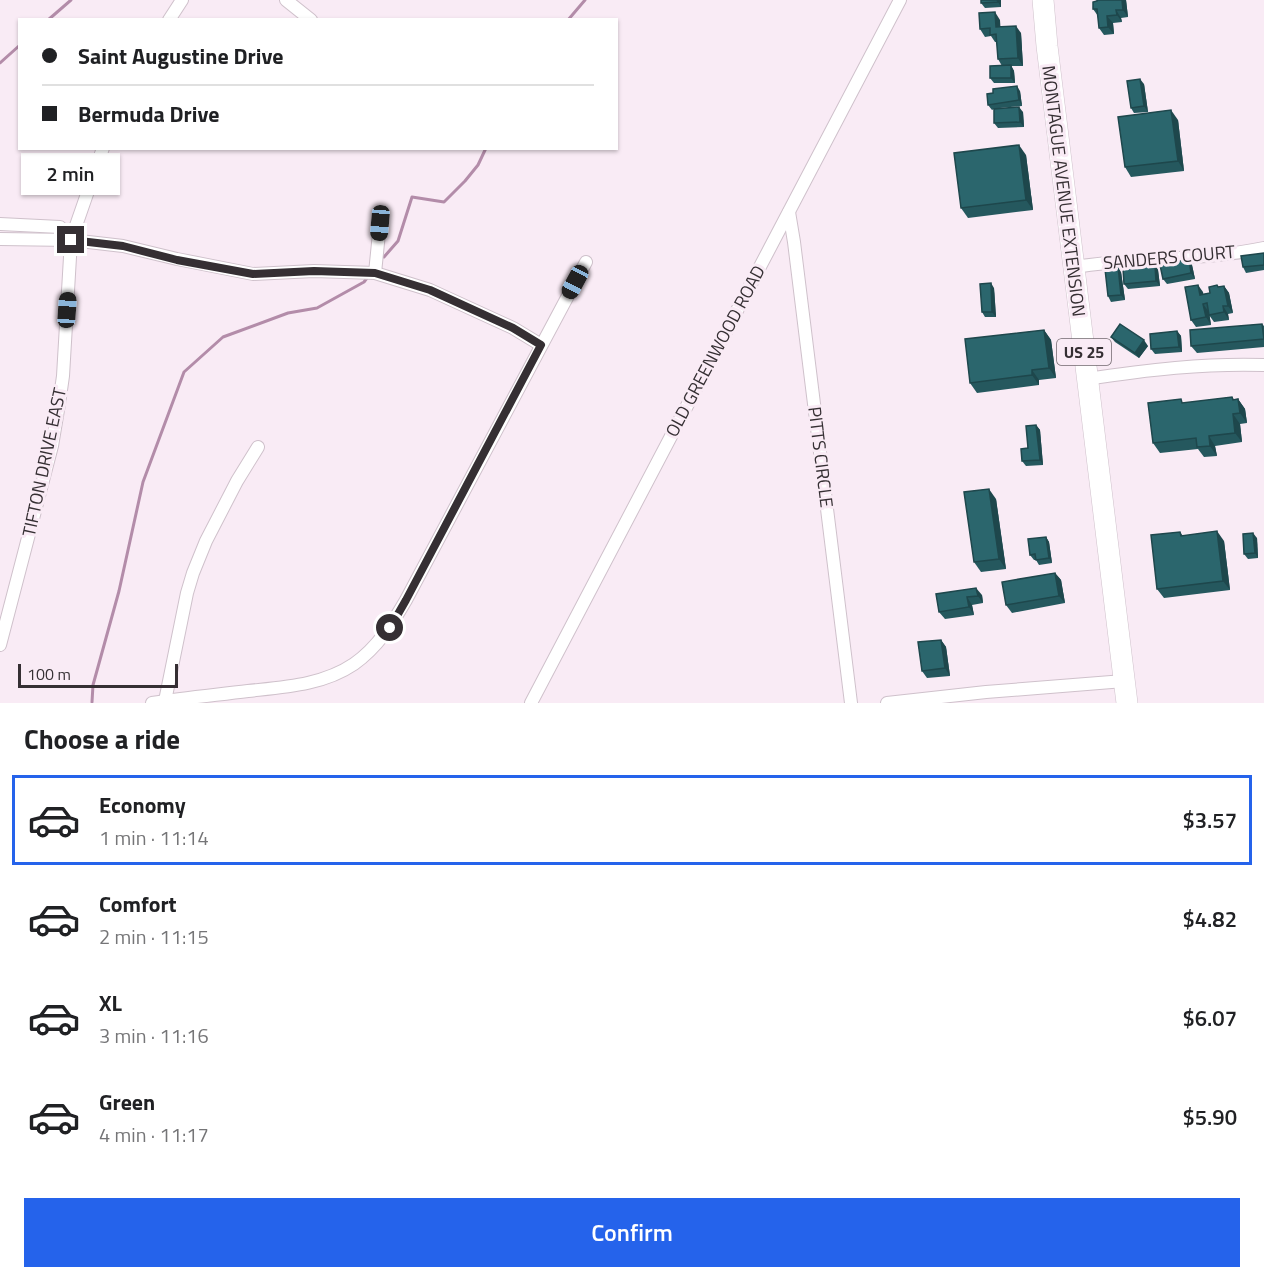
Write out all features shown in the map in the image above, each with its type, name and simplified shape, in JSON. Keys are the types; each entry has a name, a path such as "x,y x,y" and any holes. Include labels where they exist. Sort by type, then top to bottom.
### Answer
{"highway":[{"name":"MONTAGUE AVENUE EXTENSION","path":"1043,0 1127,703"}],"street":[{"path":"171,18 182,0"},
{"path":"286,0 308,18"},
{"name":"OLD GREENWOOD ROAD","path":"531,703 900,0"},
{"name":"TIFTON DRIVE EAST","path":"0,645 52,446 63,376 71,240 102,150"},
{"name":"PITTS CIRCLE","path":"789,212 851,703"},
{"path":"375,273 380,223"},
{"path":"0,224 60,227 71,240"},
{"path":"0,239 71,240 123,246 177,260 253,274 314,271 375,273 430,290 513,328 541,345"},
{"name":"SANDERS COURT","path":"1074,267 1101,262 1189,258 1264,248"},
{"path":"152,703 303,685 333,675 369,652 390,628 406,600 586,262"},
{"path":"1088,379 1214,364 1264,365"},
{"path":"165,701 193,573 211,531 258,447"},
{"path":"887,703 986,692 1124,681"}],"building":[{"path":"981,0 997,0 998,2 981,3"},
{"path":"1122,0 1123,10 1116,10 1117,15 1107,16 1108,27 1099,28 1097,9 1093,9 1093,2"},
{"path":"995,12 996,27 1016,26 1018,58 998,59 996,34 990,35 990,28 980,29 979,13"},
{"path":"1011,65 1011,78 990,78 990,66"},
{"path":"1140,79 1144,106 1131,108 1127,81"},
{"path":"1017,86 1019,100 988,105 987,94 993,93 993,89"},
{"path":"1019,107 1020,122 994,123 994,109"},
{"path":"1171,110 1178,161 1125,167 1118,117"},
{"path":"1019,145 1026,200 961,208 954,153"},
{"path":"1264,253 1264,265 1243,267 1241,256"},
{"path":"1189,259 1191,273 1163,279 1160,265"},
{"path":"1155,265 1156,281 1124,284 1123,268"},
{"path":"1118,267 1121,295 1108,296 1105,269"},
{"path":"991,283 992,312 982,312 980,284"},
{"path":"1198,285 1200,295 1210,293 1209,287 1224,286 1228,306 1223,306 1224,312 1209,315 1207,303 1203,304 1206,317 1191,320 1185,287"},
{"path":"1120,324 1144,340 1135,353 1111,337"},
{"path":"1262,324 1264,339 1191,346 1190,330"},
{"path":"1044,330 1049,368 1032,370 1032,375 970,383 965,339"},
{"path":"1177,331 1179,347 1151,349 1150,334"},
{"path":"1232,397 1233,400 1238,399 1240,413 1233,414 1235,433 1209,436 1210,446 1197,447 1196,438 1153,443 1148,403 1181,399 1182,403"},
{"path":"1036,425 1040,460 1022,461 1021,449 1028,448 1026,426"},
{"path":"989,489 999,559 974,562 964,492"},
{"path":"1217,531 1223,581 1157,589 1151,535 1180,532 1181,536"},
{"path":"1253,533 1255,553 1244,554 1243,534"},
{"path":"1046,537 1049,558 1036,560 1035,554 1030,555 1028,539"},
{"path":"1055,573 1059,596 1006,605 1002,582"},
{"path":"976,588 978,596 967,597 969,607 939,612 936,594"},
{"path":"941,640 945,668 922,671 918,642"}],"waterway":[{"path":"50,18 71,0"},
{"path":"570,18 585,0"},
{"path":"0,63 18,47"},
{"path":"384,257 398,241 412,197 444,202 478,165 485,150"},
{"path":"92,702 93,685 119,591 143,482 184,372 223,337 288,313 317,308 364,282 367,278"}],"route":[{"path":"71,240 123,246 177,260 253,274 314,271 375,273 430,290 513,328 541,345 390,628"}]}
